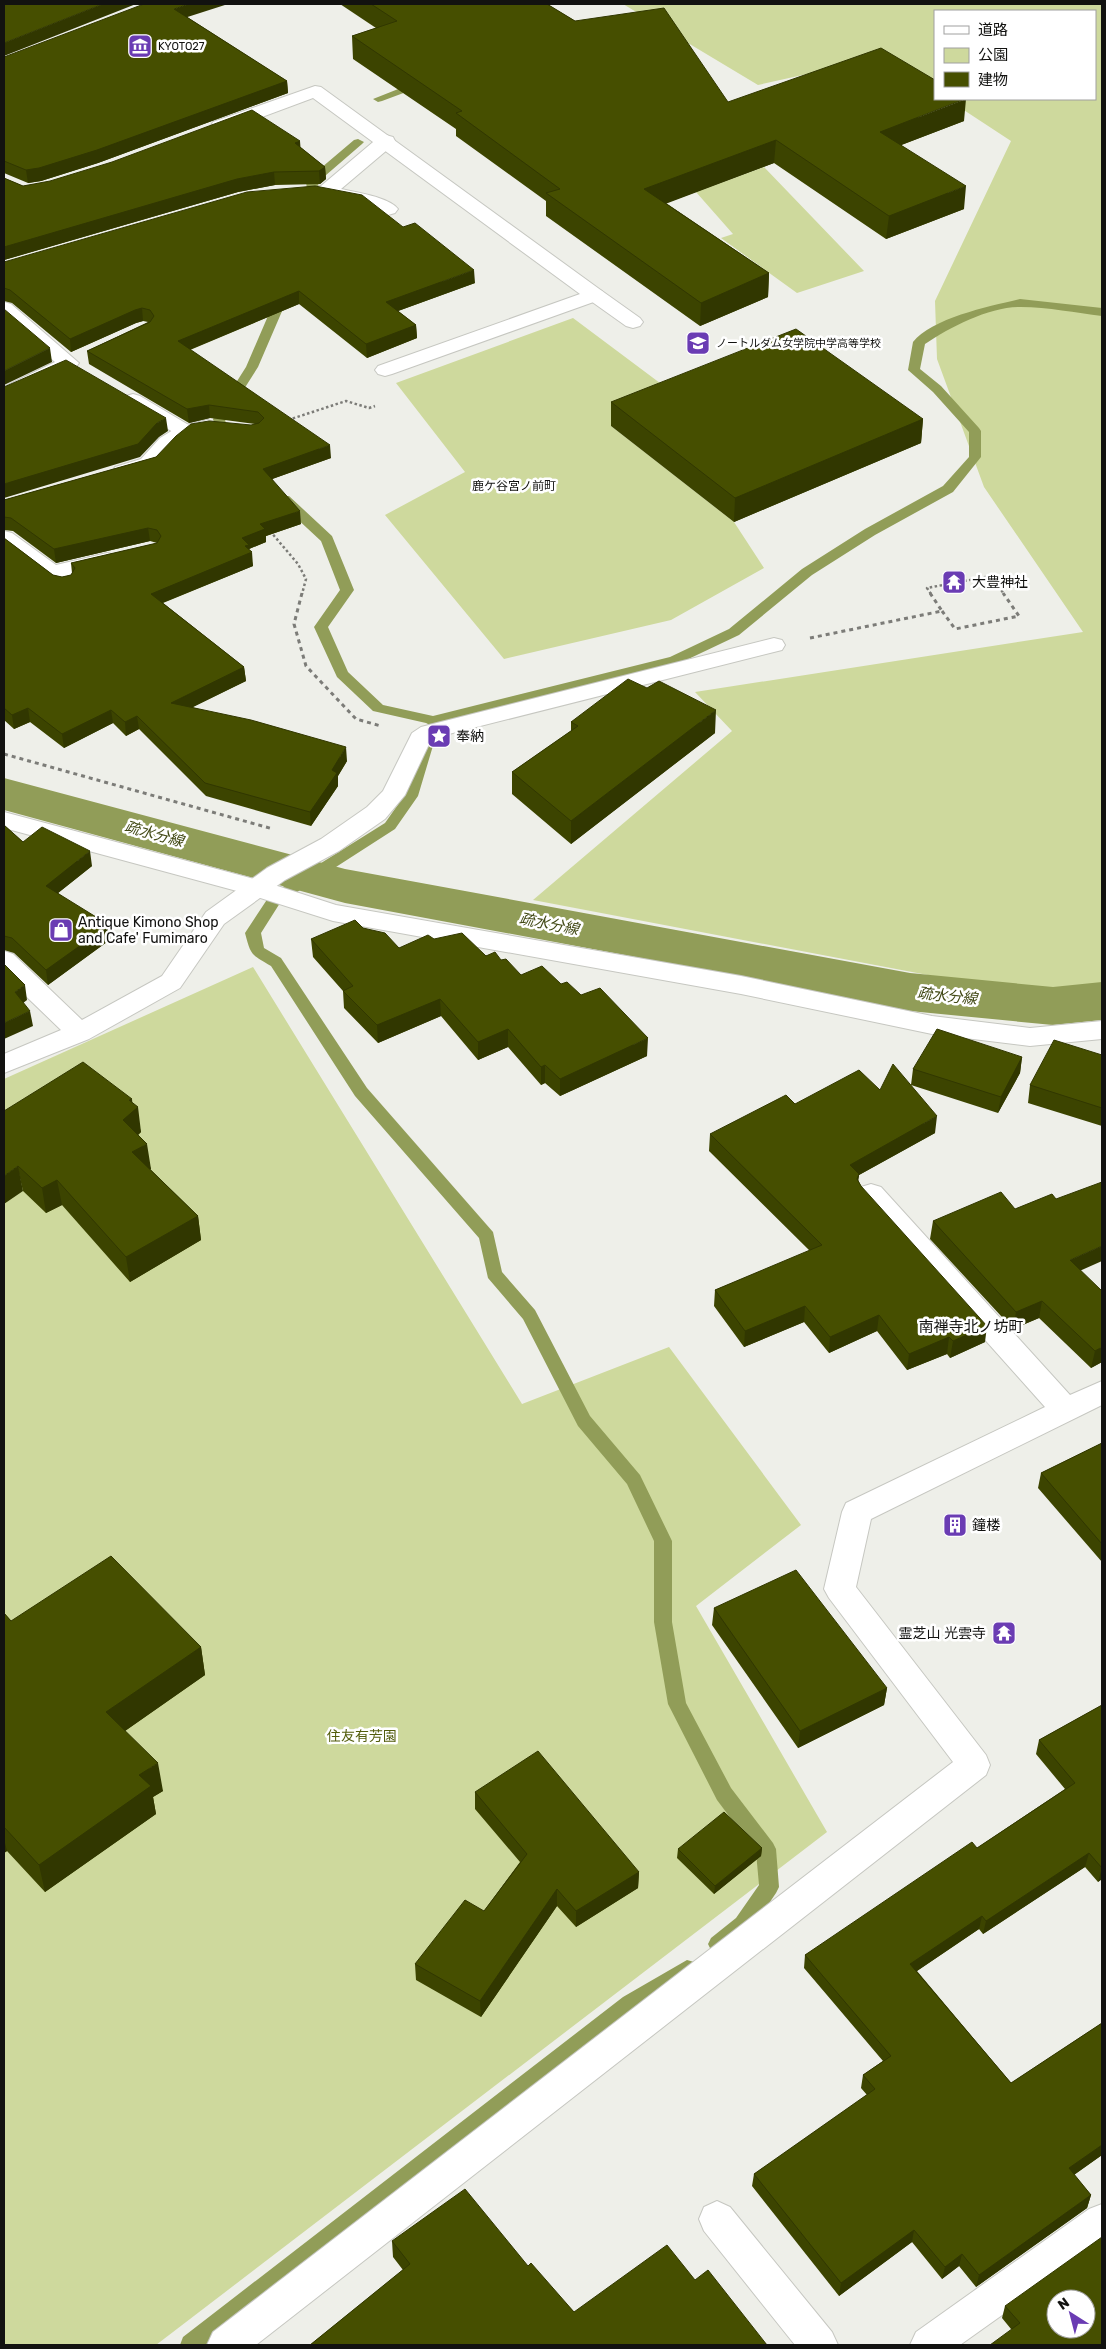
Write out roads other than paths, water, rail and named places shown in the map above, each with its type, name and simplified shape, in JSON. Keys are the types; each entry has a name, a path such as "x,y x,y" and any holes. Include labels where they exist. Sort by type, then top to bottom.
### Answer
{"street":[{"path":"206,131 315,90 633,322"},
{"path":"386,141 317,192 365,200 388,209"},
{"path":"385,370 595,295"},
{"path":"4,308 80,363 4,396"},
{"path":"119,392 185,430"},
{"path":"104,478 149,464 168,443 185,430 210,426 244,430"},
{"path":"4,538 58,578 123,556"},
{"path":"4,1064 80,1033 171,982 215,918 266,881 320,850 376,813 393,795 420,738 429,732 774,645"},
{"path":"4,820 266,881 334,914 741,985 932,1025 1030,1037 1102,1030"},
{"path":"4,960 80,1033"},
{"path":"872,1194 1066,1410"},
{"path":"226,2345 974,1765 840,1589 857,1512 1102,1392"},
{"path":"717,2219 819,2345"},
{"path":"929,2345 1102,2222"}],"waterway":[{"path":"378,99 421,83"},
{"path":"310,207 314,199 312,181 358,142"},
{"path":"224,444 219,419 252,367 283,295"},
{"path":"433,720 675,660 734,632 807,572 870,532 948,489 975,457 975,431 937,389 914,370 919,342 945,325 991,309 1020,303 1102,312"},
{"path":"284,499 327,539 347,590 321,627 342,674 378,708 433,720"},
{"path":"428,739 411,796 390,826 275,899 253,933 257,951 276,962 361,1092 487,1236 494,1274 529,1315 584,1421 634,1480 663,1541 663,1622 677,1704 724,1794 766,1849 769,1887 743,1924 718,1944"},
{"name":"疏水分線","path":"4,794 345,886 775,965 910,992 1053,1006 1102,1001"},
{"path":"191,2345 630,2004 687,1969"}],"place":[{"name":"KYOTO27","path":"140,46"},
{"name":"ノートルダム女学院中学高等学校","path":"698,343"},
{"name":"大豊神社","path":"954,582"},
{"name":"奉納","path":"439,736"},
{"name":"Antique Kimono Shop and Cafe' Fumimaro","path":"61,930"},
{"name":"鐘楼","path":"955,1525"},
{"name":"霊芝山 光雲寺","path":"1004,1633"}],"district":[{"name":"鹿ケ谷宮ノ前町","path":"514,486"},
{"name":"南禅寺北ノ坊町","path":"971,1327"}],"park label":[{"name":"住友有芳園","path":"362,1736"}]}
